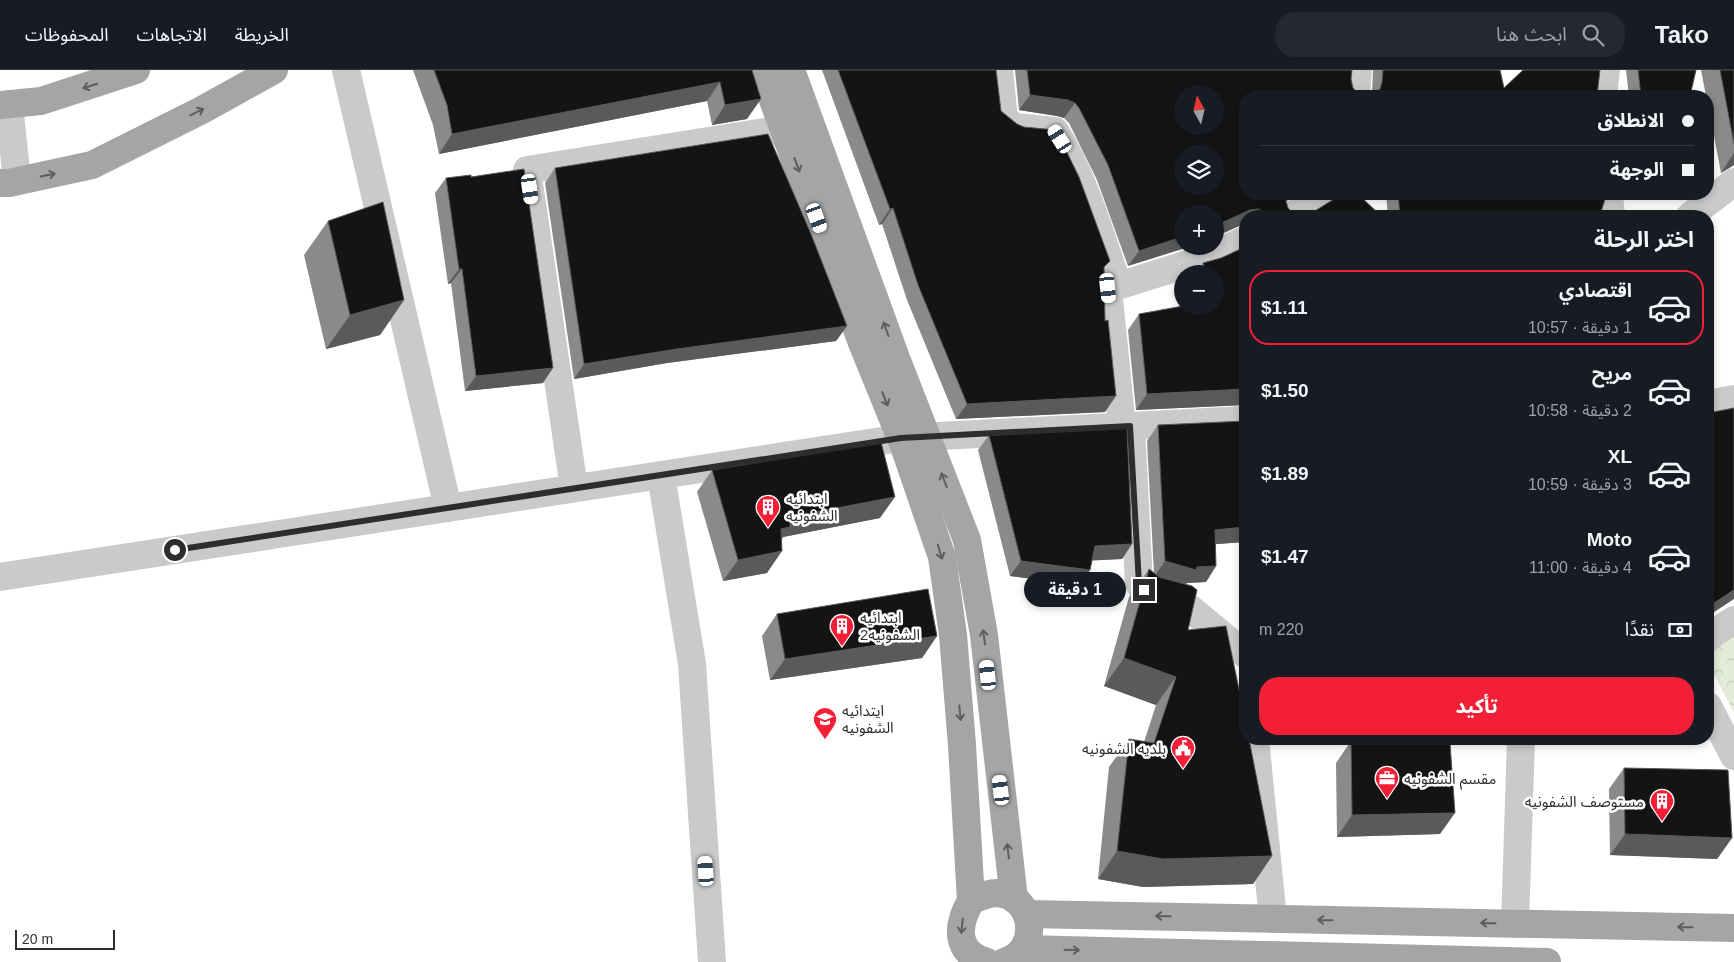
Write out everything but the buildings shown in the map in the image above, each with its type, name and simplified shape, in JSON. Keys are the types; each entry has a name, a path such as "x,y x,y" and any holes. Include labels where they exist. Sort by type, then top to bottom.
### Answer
{"main road":[{"path":"5,105 41,102 136,70"},
{"path":"9,182 92,165 202,110 274,70"},
{"path":"762,70 862,342 901,438 942,558 954,645 971,901 961,921 960,931 962,942 974,958"},
{"path":"791,70 896,358 967,540 984,635 1021,906 1030,932 1010,959"},
{"path":"971,901 987,894 997,893 1006,895 1021,906 1273,919 1734,928"},
{"path":"1010,959 1547,962"}],"street":[{"path":"346,70 448,508"},
{"path":"999,70 1004,119 1015,127 1055,130 1066,148 1092,211 1118,285"},
{"path":"1356,90 1358,70"},
{"path":"1604,90 1606,70"},
{"path":"5,105 9,182"},
{"path":"574,488 528,170 784,129"},
{"path":"1714,197 1734,182"},
{"path":"1301,210 1316,200"},
{"path":"1698,210 1711,200"},
{"path":"1239,243 1204,260 1108,288 1126,427 1139,584 1144,590 1180,600 1239,649"},
{"path":"1714,403 1734,399"},
{"path":"0,577 901,438 1239,420"},
{"path":"661,475 692,664 712,962"},
{"path":"1714,633 1734,620"},
{"path":"1714,718 1734,756"},
{"path":"1256,745 1273,919"},
{"path":"1515,924 1521,745"}],"green space":[{"path":"1734,634 1734,713 1714,674 1714,647"}],"place":[{"name":"ابتدائيه الشفونيه","path":"768,528"},
{"name":"ابتدائيه الشفونيه2","path":"842,647"},
{"name":"ايتدائيه الشفونيه","path":"825,740"},
{"name":"بلديه الشفونيه","path":"1183,769"},
{"name":"مقسم الشفونيه","path":"1387,799"},
{"name":"مستوصف الشفونيه","path":"1662,822"}],"route":[{"path":"175,550 901,438 1130,426 1139,584 1144,590"}]}
